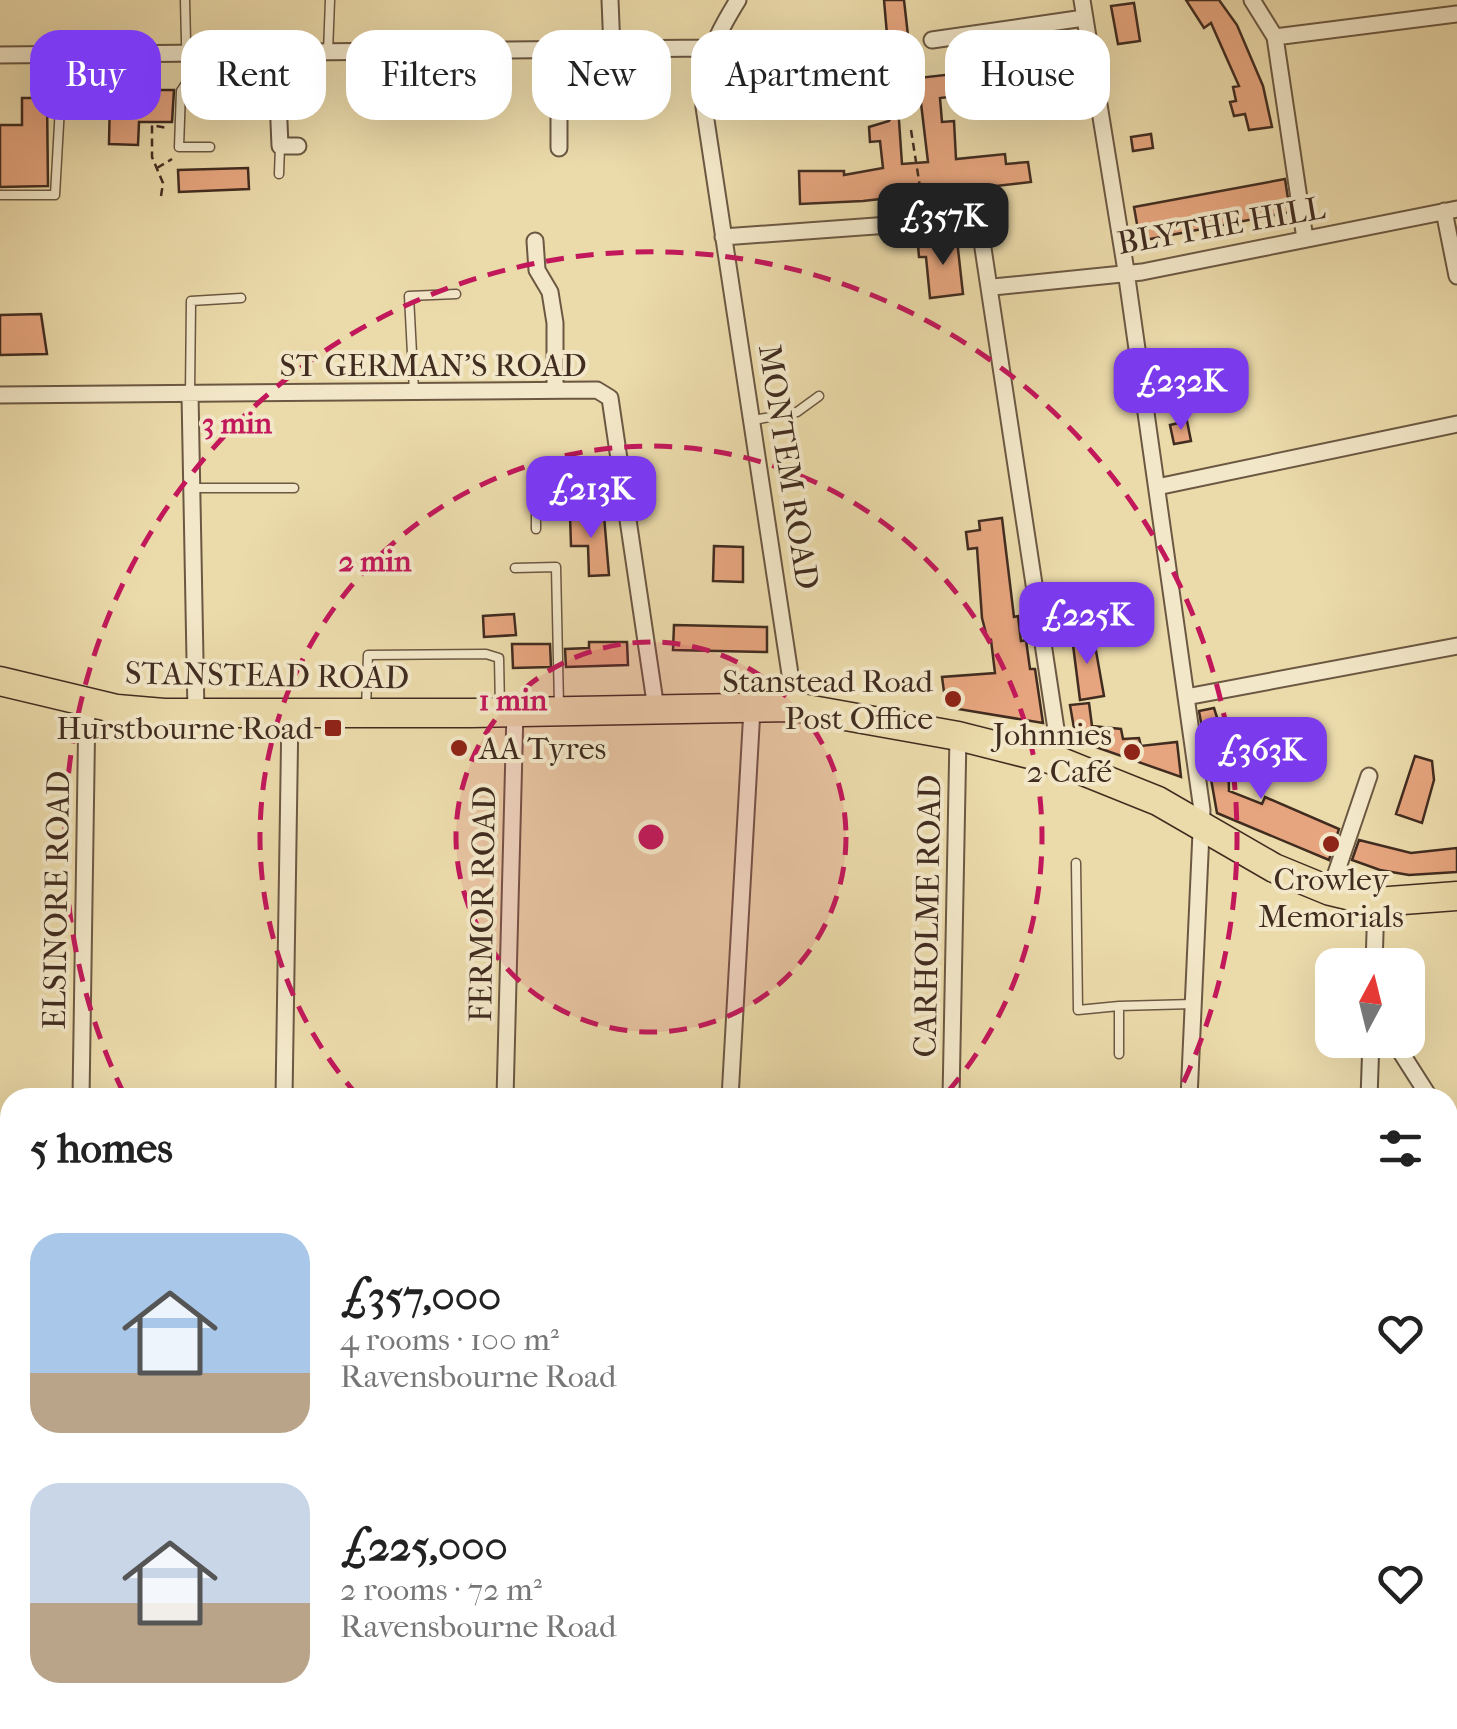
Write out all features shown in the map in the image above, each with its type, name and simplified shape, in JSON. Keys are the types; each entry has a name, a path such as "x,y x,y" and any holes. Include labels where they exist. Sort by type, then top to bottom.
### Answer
{"highway":[{"name":"STANSTEAD ROAD","path":"0,681 138,712 795,706 958,736 1061,762 1158,801 1202,828 1330,891 1376,902 1457,896"}],"street":[{"path":"610,0 611,30"},
{"path":"720,30 738,0"},
{"path":"1082,0 1126,271 1202,828 1190,1088"},
{"path":"1252,0 1275,37 1305,239"},
{"path":"1275,37 1457,14"},
{"path":"932,40 1084,18"},
{"path":"328,52 532,50"},
{"path":"0,55 30,55"},
{"path":"279,120 280,146 298,146"},
{"path":"559,120 559,148"},
{"name":"MONTEM ROAD","path":"706,120 795,706"},
{"path":"1450,210 1457,276"},
{"name":"BLYTHE HILL","path":"993,287 1142,272 1450,210"},
{"path":"724,236 926,222 973,224 982,236 993,287 1061,762"},
{"path":"535,242 538,274 550,292 555,323 555,390"},
{"name":"ST GERMAN'S ROAD","path":"0,396 597,390 610,398 656,709"},
{"path":"190,394 196,713"},
{"path":"1157,487 1457,424"},
{"path":"1186,697 1457,646"},
{"name":"ELSINORE ROAD","path":"81,1088 87,703"},
{"path":"731,1088 752,709"},
{"name":"FERMOR ROAD","path":"505,1088 507,711"},
{"path":"284,1088 290,712"},
{"name":"CARHOLME ROAD","path":"952,1088 958,736"},
{"path":"1330,891 1369,776"},
{"path":"1375,948 1376,902"},
{"path":"1369,1088 1370,1058"},
{"path":"1404,1058 1424,1088"}],"lane":[{"path":"186,0 186,30"},
{"path":"328,52 330,0"},
{"path":"181,91 180,147 210,147"},
{"path":"0,194 55,195 59,120"},
{"path":"279,174 280,146"},
{"path":"414,392 411,292 456,294"},
{"path":"190,394 191,301 241,298"},
{"path":"754,420 797,412 818,396"},
{"path":"191,488 294,488"},
{"path":"536,529 536,507 626,508"},
{"path":"515,568 556,567 560,710"},
{"path":"366,712 366,658 372,654 492,655 501,665 507,711"},
{"path":"1076,863 1078,1010 1192,1004"},
{"path":"1118,1054 1119,1006"}],"path":[{"path":"152,126 152,157 163,184 161,196"},
{"path":"911,130 926,222"}],"building":[{"path":"884,0 904,0 907,30 887,30"},
{"path":"1186,0 1219,0 1237,25 1263,86 1272,127 1249,130 1245,114 1234,116 1230,102 1236,101 1233,87 1239,86 1211,23 1204,28"},
{"path":"1134,3 1140,41 1118,44 1111,6"},
{"path":"945,75 945,97 940,98 942,122 954,121 956,159 1005,154 1006,164 1028,162 1031,182 800,204 799,171 844,171 844,175 883,168 880,141 870,142 869,127 890,120 899,120 902,164 928,162 923,120 925,77"},
{"path":"161,90 174,90 172,122 139,122 138,145 109,144 109,120 161,120"},
{"path":"22,98 30,98 30,120 47,120 48,186 0,187 0,125 22,125"},
{"path":"1151,134 1153,148 1133,151 1131,137"},
{"path":"248,168 249,189 179,192 178,170"},
{"path":"1285,179 1290,212 1140,241 1134,207"},
{"path":"957,240 963,294 930,298 926,257 919,257 918,245"},
{"path":"41,314 47,354 0,355 0,315"},
{"path":"1187,421 1191,441 1174,444 1170,425"},
{"path":"570,515 604,516 609,575 589,576 588,546 571,546"},
{"path":"1002,518 1014,617 1018,616 1021,641 1026,640 1030,669 1035,669 1043,723 946,707 942,677 995,673 991,640 988,641 982,618 977,548 968,549 966,532 980,530 979,521"},
{"path":"714,546 743,547 743,582 713,581"},
{"path":"514,614 516,635 484,637 483,616"},
{"path":"674,625 767,627 767,652 673,650"},
{"path":"1093,634 1104,696 1080,700 1072,637"},
{"path":"589,642 627,642 628,665 566,667 565,649 589,648"},
{"path":"512,644 550,644 551,667 513,668"},
{"path":"1089,703 1092,726 1121,729 1123,739 1139,738 1141,746 1177,742 1181,777 1076,740 1070,705"},
{"path":"1214,708 1228,752 1229,791 1262,804 1265,797 1339,829 1329,860 1217,813 1199,711"},
{"path":"1415,756 1432,761 1434,780 1422,823 1396,814"},
{"path":"1359,840 1411,853 1457,848 1457,872 1409,875 1380,870 1352,860"}],"place":[{"name":"Stanstead Road Post Office","path":"953,699"},
{"name":"Hurstbourne Road","path":"333,728"},
{"name":"AA Tyres","path":"459,748"},
{"name":"Johnnies 2 Café","path":"1132,752"},
{"name":"Crowley Memorials","path":"1331,844"}]}
